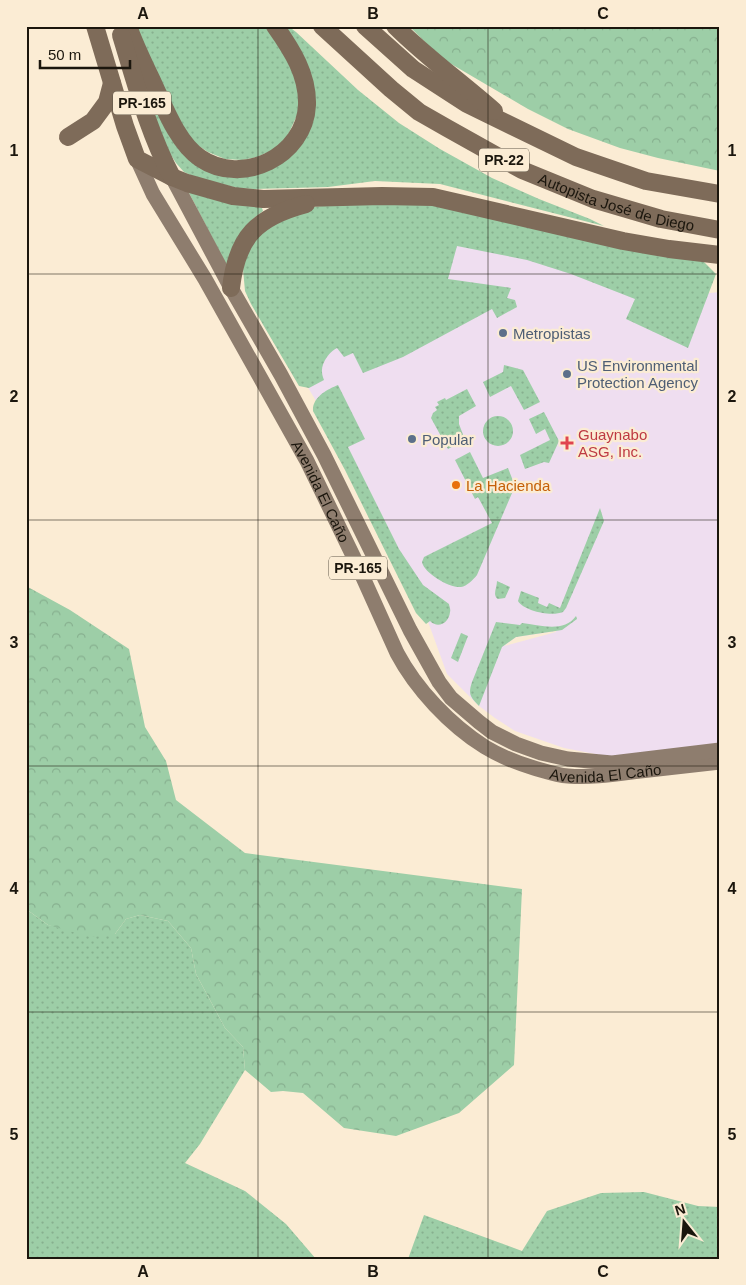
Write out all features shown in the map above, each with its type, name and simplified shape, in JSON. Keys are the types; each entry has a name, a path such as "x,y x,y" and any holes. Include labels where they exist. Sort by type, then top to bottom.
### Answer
{"highway":[{"name":"Avenida El Caño","path":"95,26 125,126 137,159"},
{"name":"Avenida El Caño","path":"118,26 150,128 172,177"},
{"path":"128,26 147,72 183,140 206,162 228,169 240,169 252,168 275,159 298,137 306,116 306,88 299,66 287,43 275,26"},
{"name":"Autopista José de Diego","path":"322,26 419,112 522,170 593,199 660,219 720,230"},
{"name":"Autopista José de Diego","path":"366,26 413,69 467,104 576,157 646,181 720,194"},
{"path":"395,26 412,43 507,123"},
{"path":"68,137 93,121 107,102 112,83"},
{"path":"137,159 172,177 198,187 234,196 263,199 382,196 434,197 623,241 720,255"},
{"path":"231,288 237,259 247,238 264,221 282,211 331,198"}],"main road":[{"name":"Avenida El Caño","path":"137,159 153,194 205,279 307,461 356,562 400,660 422,690 446,715 466,733 485,746 501,755 549,773 567,776 604,776 720,762"},
{"name":"Avenida El Caño","path":"172,177 324,455 410,630 439,682 451,698 492,732 516,744 541,753 568,759 612,763 720,750"}],"shaded area":[{"path":"435,220 710,293 720,292 720,744 611,757 564,748 515,731 479,706 447,674 426,616 316,401 248,287","holes":["556,632 504,646 516,637"]}],"green space":[{"path":"132,26 268,26 297,75 300,109 287,137 275,149 257,157 242,160 225,159 208,152 188,139"},
{"path":"283,26 288,26 296,32 358,90 399,123 440,149 492,178 604,226 440,184 375,181 328,187 254,189 237,188 195,177 184,172 169,152 147,97 153,95 167,127 238,175 309,124"},
{"path":"409,26 720,26 720,171 620,148 568,129 528,109 441,58"},
{"path":"188,191 262,208 263,211 242,231 228,268"},
{"path":"390,201 435,206 700,258 716,274 688,348 626,319 635,299 571,274 527,260 457,246 448,279 511,288 507,298 515,300 517,307 497,318 492,309 403,357 363,373 353,353 344,357 337,348 324,361 322,373 324,380 309,388 299,386 245,291 243,269 245,254 254,235 309,207"},
{"path":"504,365 523,370 540,402 524,410 511,386 490,397 483,382 503,372"},
{"path":"338,385 365,439 348,447 399,549 423,585 449,604 449,616 443,624 436,625 430,621 426,624 416,613 345,470 313,411 313,406 318,398 325,391"},
{"path":"467,389 476,406 459,416 459,424 465,440 448,449 431,418 437,410 435,407 439,405 437,402 445,398 446,400"},
{"path":"544,412 559,441 549,463 544,462 525,469 520,455 550,440 545,429 536,434 529,419"},
{"path":"498,416 509,420 513,431 509,442 498,446 487,442 483,431 487,420"},
{"path":"470,452 483,478 508,468 515,486 477,575 465,585 456,587 432,575 427,571 422,562 424,557 492,523 478,497 475,499 455,460"},
{"path":"600,508 604,521 563,612 545,613 521,605 518,601 521,591 539,598 538,603 547,607 549,603 560,608"},
{"path":"497,581 510,587 505,598 498,599 495,595"},
{"path":"26,586 70,610 129,649 145,727 166,761 176,800 245,853 522,889 514,1065 459,1113 396,1136 344,1128 303,1093 271,1092 245,1070 243,1047 225,1028 196,974 191,948 168,921 140,915 126,919 115,934 91,937 48,925 26,909"},
{"path":"576,616 577,619 562,630 516,637 502,647 479,706 471,695 471,686 496,622 551,627 565,625"},
{"path":"461,633 468,636 458,662 451,658"},
{"path":"26,909 48,925 115,934 126,919 140,915 168,921 191,948 196,974 225,1028 243,1047 245,1070 200,1144 185,1163 245,1191 286,1224 316,1259 26,1259"},
{"path":"644,1192 698,1206 720,1207 720,1259 408,1259 424,1215 522,1251 547,1211 601,1193"}],"place":[{"name":"Metropistas","path":"503,333"},
{"name":"US Environmental Protection Agency","path":"567,374"},
{"name":"Popular","path":"412,439"},
{"name":"Guaynabo ASG, Inc.","path":"567,443"},
{"name":"La Hacienda","path":"456,485"}]}
